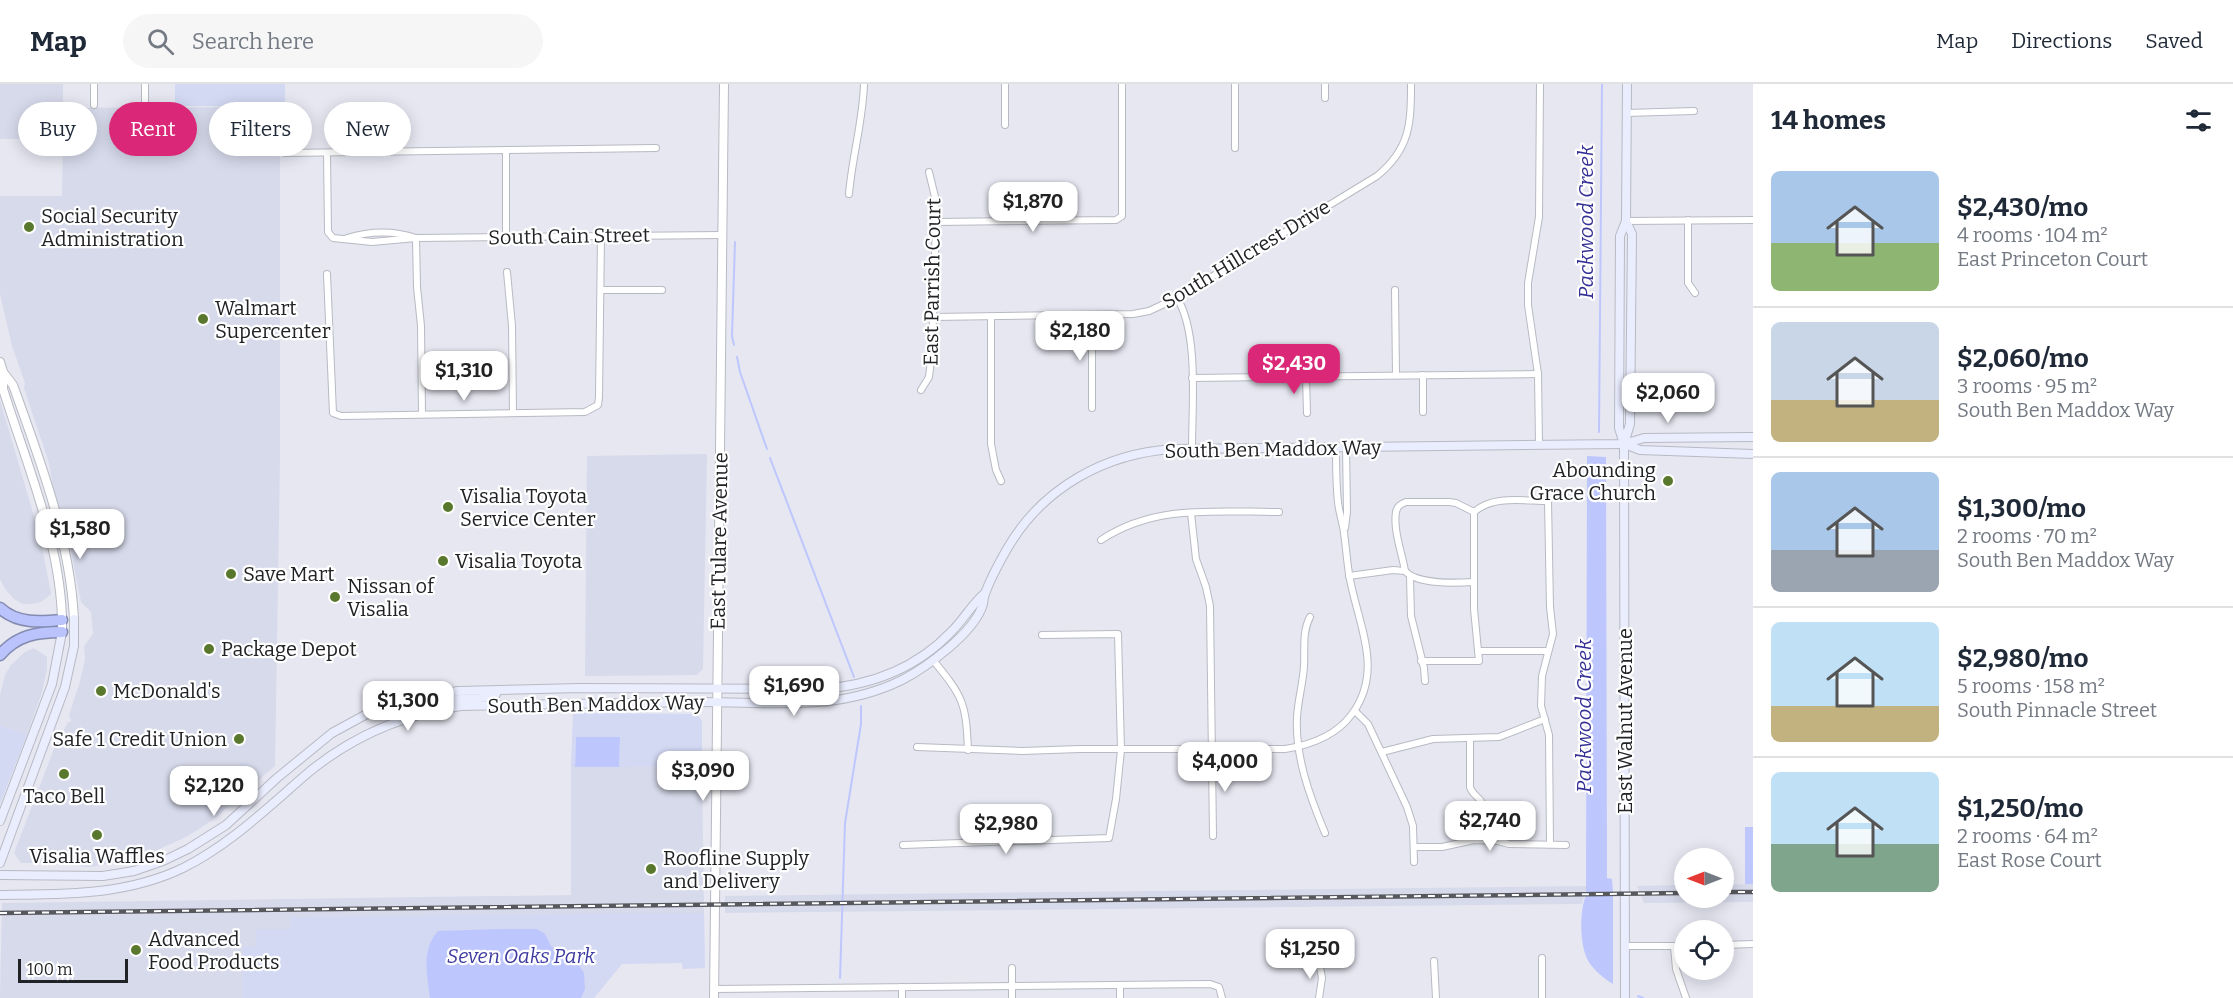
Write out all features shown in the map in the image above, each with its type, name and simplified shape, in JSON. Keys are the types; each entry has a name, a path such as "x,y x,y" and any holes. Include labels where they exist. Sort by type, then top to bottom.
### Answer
{"highway":[{"path":"0,608 12,617 62,626"},
{"path":"0,655 9,645 26,636 62,626"}],"main road":[{"name":"East Walnut Avenue","path":"1625,998 1624,444 1630,424 1632,340 1632,234 1626,221 1627,84"},
{"name":"South Ben Maddox Way","path":"0,895 98,892 145,883 182,868 212,852 245,829 310,771 346,746 365,735 411,716 461,706 717,702 807,704 844,699 896,683 933,660 955,642 972,622 982,608 985,593 1008,548 1023,525 1046,501 1067,484 1100,465 1127,456 1160,450 1192,448 1624,444 1644,438 1753,437"},
{"name":"South Ben Maddox Way","path":"1624,444 1640,450 1753,454"},
{"name":"South Ben Maddox Way","path":"0,875 95,877 142,869 188,849 226,825 277,778 332,733 365,715 392,705 458,691 819,689 854,686 874,681 907,666 933,648 952,632 973,603 985,593"},
{"path":"0,863 65,687 74,646 75,619"},
{"path":"0,821 52,684 62,626"},
{"path":"411,716 420,706 467,698 491,697 495,696 498,690"}],"street":[{"path":"94,84 94,102"},
{"path":"145,84 145,102"},
{"name":"East Tulare Avenue","path":"714,994 724,84"},
{"path":"849,194 852,162 861,122 864,84"},
{"path":"1005,84 1005,125"},
{"path":"936,222 1116,219 1122,216 1122,84"},
{"path":"1235,84 1236,148"},
{"path":"1324,84 1325,98"},
{"name":"South Hillcrest Drive","path":"933,317 1133,314 1149,311 1177,298 1377,176 1390,165 1407,135 1411,117 1411,84"},
{"path":"1539,445 1538,374 1528,305 1528,283 1539,217 1540,84"},
{"path":"1626,113 1694,111"},
{"path":"411,152 656,148"},
{"path":"506,150 506,237"},
{"name":"South Cain Street","path":"327,156 327,227 330,236 346,239 377,232 394,232 416,238 722,235"},
{"name":"East Parrish Court","path":"921,390 929,377 933,317 936,197 929,172"},
{"path":"1688,220 1688,283 1695,293"},
{"path":"1626,221 1753,220"},
{"path":"327,273 333,413 341,416 585,412 598,405 599,397 601,236"},
{"path":"416,238 421,326 422,414"},
{"path":"507,272 512,326 513,413"},
{"path":"601,290 662,290"},
{"path":"1395,290 1396,375"},
{"path":"1177,298 1184,309 1191,335 1192,448"},
{"path":"1092,315 1092,408"},
{"path":"991,316 991,444 996,470 1001,481"},
{"path":"0,362 3,372 3,389 53,550 62,626"},
{"path":"3,372 13,385 58,522 70,578 75,619"},
{"path":"1192,378 1538,374"},
{"path":"1423,375 1423,412"},
{"path":"1306,377 1307,413"},
{"path":"917,747 968,750 1285,749 1300,747 1338,730 1355,711 1365,693 1368,667 1349,576 1338,501 1336,447"},
{"path":"1344,531 1347,512 1346,447"},
{"path":"1474,512 1493,502 1548,501 1550,607 1553,634 1542,676 1541,706 1549,735 1550,843"},
{"path":"1425,681 1411,616 1410,577 1405,571 1396,510 1400,504 1406,502 1449,502 1474,512"},
{"path":"1101,540 1118,528 1146,518 1175,513 1279,512"},
{"path":"1422,661 1479,661 1474,582 1474,512"},
{"path":"1191,513 1196,559 1210,606 1213,836"},
{"path":"1349,576 1393,570 1405,571"},
{"path":"1410,577 1443,583 1474,582"},
{"path":"1310,617 1304,627 1304,673 1297,718 1309,795 1325,833"},
{"path":"903,845 1109,838 1118,790 1121,750 1118,634 1042,635"},
{"path":"1479,651 1547,651"},
{"path":"933,660 961,697 966,714 968,750"},
{"path":"1355,711 1368,724 1413,826 1414,862"},
{"path":"1382,752 1433,739 1499,736 1545,719"},
{"path":"1470,738 1470,787 1472,794 1481,800 1483,806 1482,840"},
{"path":"1414,847 1442,847 1482,840 1509,844 1566,845"},
{"path":"1734,945 1753,944"},
{"path":"1625,946 1674,946"},
{"path":"1542,958 1542,998"},
{"path":"1434,961 1436,998"},
{"path":"1319,962 1322,978 1319,998"},
{"path":"1012,968 1012,998"},
{"path":"1680,980 1686,998"},
{"path":"714,994 902,987 1210,984 1219,987 1222,998"},
{"path":"1120,985 1120,998"},
{"path":"902,987 902,998"}],"shaded area":[{"path":"0,84 63,84 63,102 18,102 18,139 0,139"},
{"path":"197,107 209,107 209,156 280,156 280,459 275,766 213,820 186,837 146,855 90,867 21,863 14,853 57,741 62,739 67,723 71,721 69,715 85,660 84,646 93,634 91,612 81,602 70,546 53,487 49,463 24,388 25,383 12,346 0,294 0,196 62,196 63,156 97,156 97,108 109,108 109,156 197,156"},
{"path":"0,400 40,537 51,594 41,602 31,604 23,604 14,599 0,579"},
{"path":"707,454 703,669 697,675 585,676 587,456"},
{"path":"34,648 47,657 47,669 42,692 27,735 0,725 0,695 5,675 11,665 25,652"},
{"path":"702,766 704,913 291,917 291,998 0,998 2,903 571,895 571,767"},
{"path":"1753,884 1753,902 1734,902 1734,885"},
{"path":"1674,885 1674,903 1644,903 1637,886"},
{"path":"1587,886 1582,904 725,913 725,896"}],"green space":[{"path":"175,84 285,84 285,102 209,102 209,106 197,106 197,102 175,102"},
{"path":"573,713 697,714 702,721 702,766 619,767 620,737 576,737 575,767 571,767"},
{"path":"0,725 27,735 0,804"},
{"name":"Seven Oaks Park","path":"704,913 705,968 683,969 682,963 622,964 594,998 243,998 243,947 256,946 256,929 291,929 291,917"}],"water":[{"path":"1587,456 1606,457 1607,878 1612,879 1613,892 1586,892"},
{"path":"576,737 620,737 619,767 575,767"},
{"path":"1745,827 1753,827 1753,884 1745,884"},
{"path":"1586,895 1613,895 1613,984 1593,968 1584,950 1581,921"},
{"path":"537,929 545,934 551,946 576,961 584,973 585,989 581,998 430,998 427,954 438,931"}],"waterway":[{"name":"Packwood Creek","path":"1599,432 1602,84"},
{"path":"734,345 732,336 735,242"},
{"path":"737,357 767,449"},
{"path":"770,458 854,677"},
{"path":"840,978 845,823 861,724 861,706"},
{"name":"Packwood Creek","path":"1638,996 1643,998"}],"railway":[{"path":"1734,892 1753,892"},
{"path":"0,913 1674,893"}],"place":[{"name":"Social Security Administration","path":"29,227"},
{"name":"Walmart Supercenter","path":"203,319"},
{"name":"Abounding Grace Church","path":"1668,481"},
{"name":"Visalia Toyota Service Center","path":"448,507"},
{"name":"Visalia Toyota","path":"443,561"},
{"name":"Save Mart","path":"231,574"},
{"name":"Nissan of Visalia","path":"335,597"},
{"name":"Package Depot","path":"209,649"},
{"name":"McDonald's","path":"101,691"},
{"name":"Safe 1 Credit Union","path":"239,739"},
{"name":"Taco Bell","path":"64,774"},
{"name":"Visalia Waffles","path":"97,835"},
{"name":"Roofline Supply and Delivery","path":"651,869"},
{"name":"Advanced Food Products","path":"136,950"}]}
